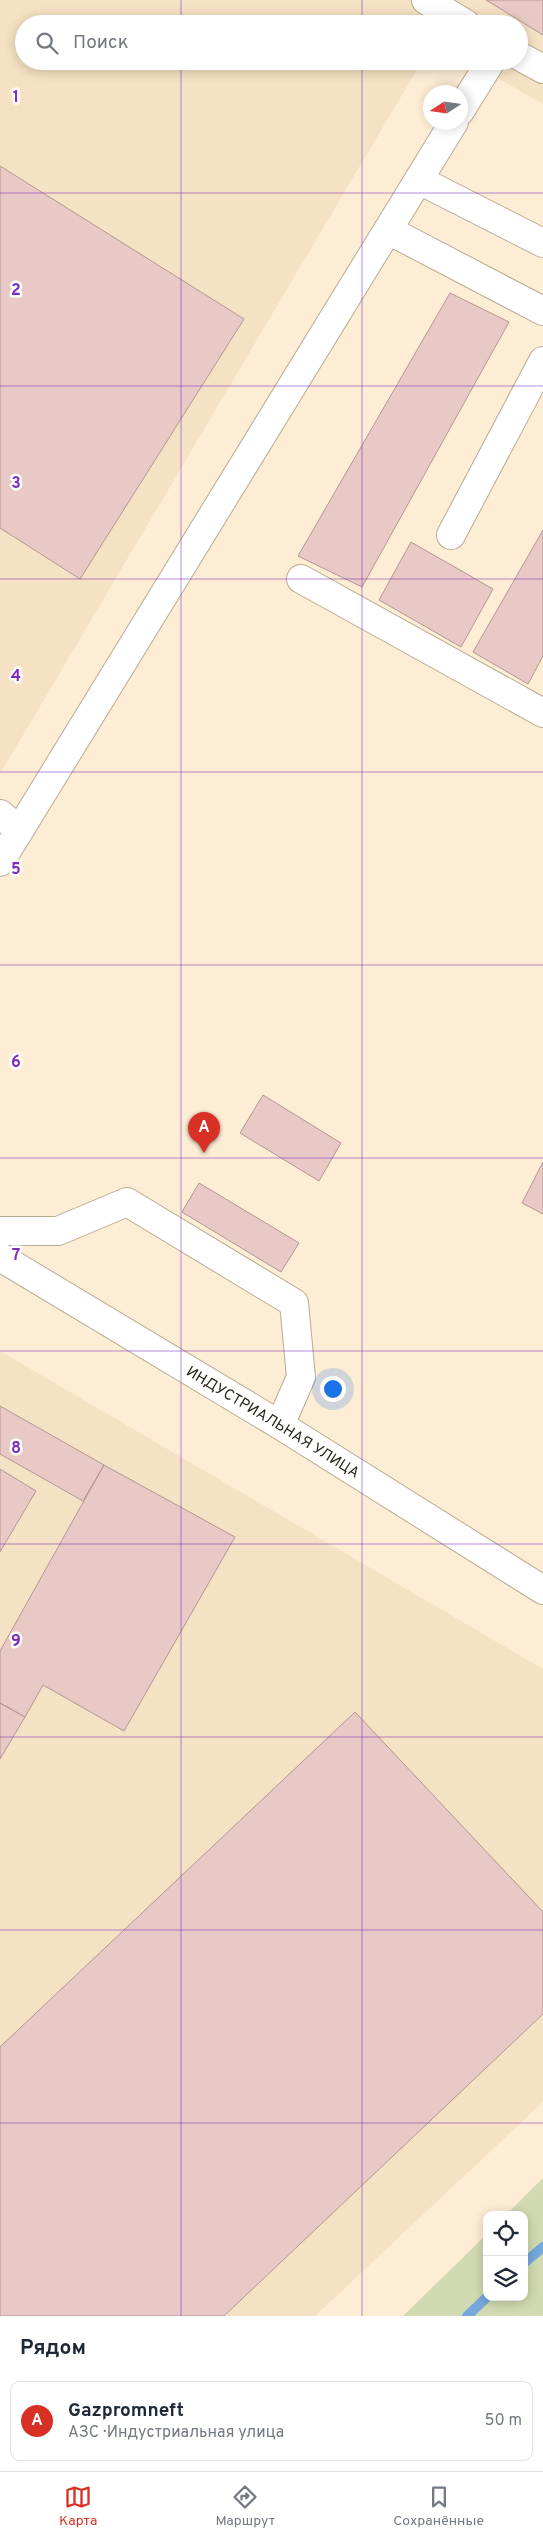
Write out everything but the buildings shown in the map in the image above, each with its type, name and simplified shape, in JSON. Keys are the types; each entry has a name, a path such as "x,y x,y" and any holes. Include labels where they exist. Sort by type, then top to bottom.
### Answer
{"street":[{"path":"426,0 451,15"},
{"path":"528,61 543,69"},
{"path":"468,99 486,70"},
{"path":"0,862 10,822 388,230 449,130"},
{"path":"419,180 543,243"},
{"path":"388,230 543,311"},
{"path":"451,535 543,361"},
{"path":"301,579 543,713"},
{"path":"0,1231 58,1231 126,1202 294,1303 301,1377 280,1425"},
{"name":"ИНДУСТРИАЛЬНАЯ УЛИЦА","path":"0,1257 280,1425 543,1590"}],"shaded area":[{"path":"0,0 543,0 543,104 484,70 528,70 528,15 15,15 15,70 417,70 0,774"},
{"path":"0,1351 543,1669 543,2102 315,2316 0,2316"}],"green space":[{"path":"543,2178 543,2316 403,2316 483,2238 483,2301 528,2301 528,2211 510,2211"}],"waterway":[{"path":"528,2260 543,2247"},
{"path":"467,2316 483,2301"}],"place":[{"name":"Gazpromneft","path":"204,1153"}]}
